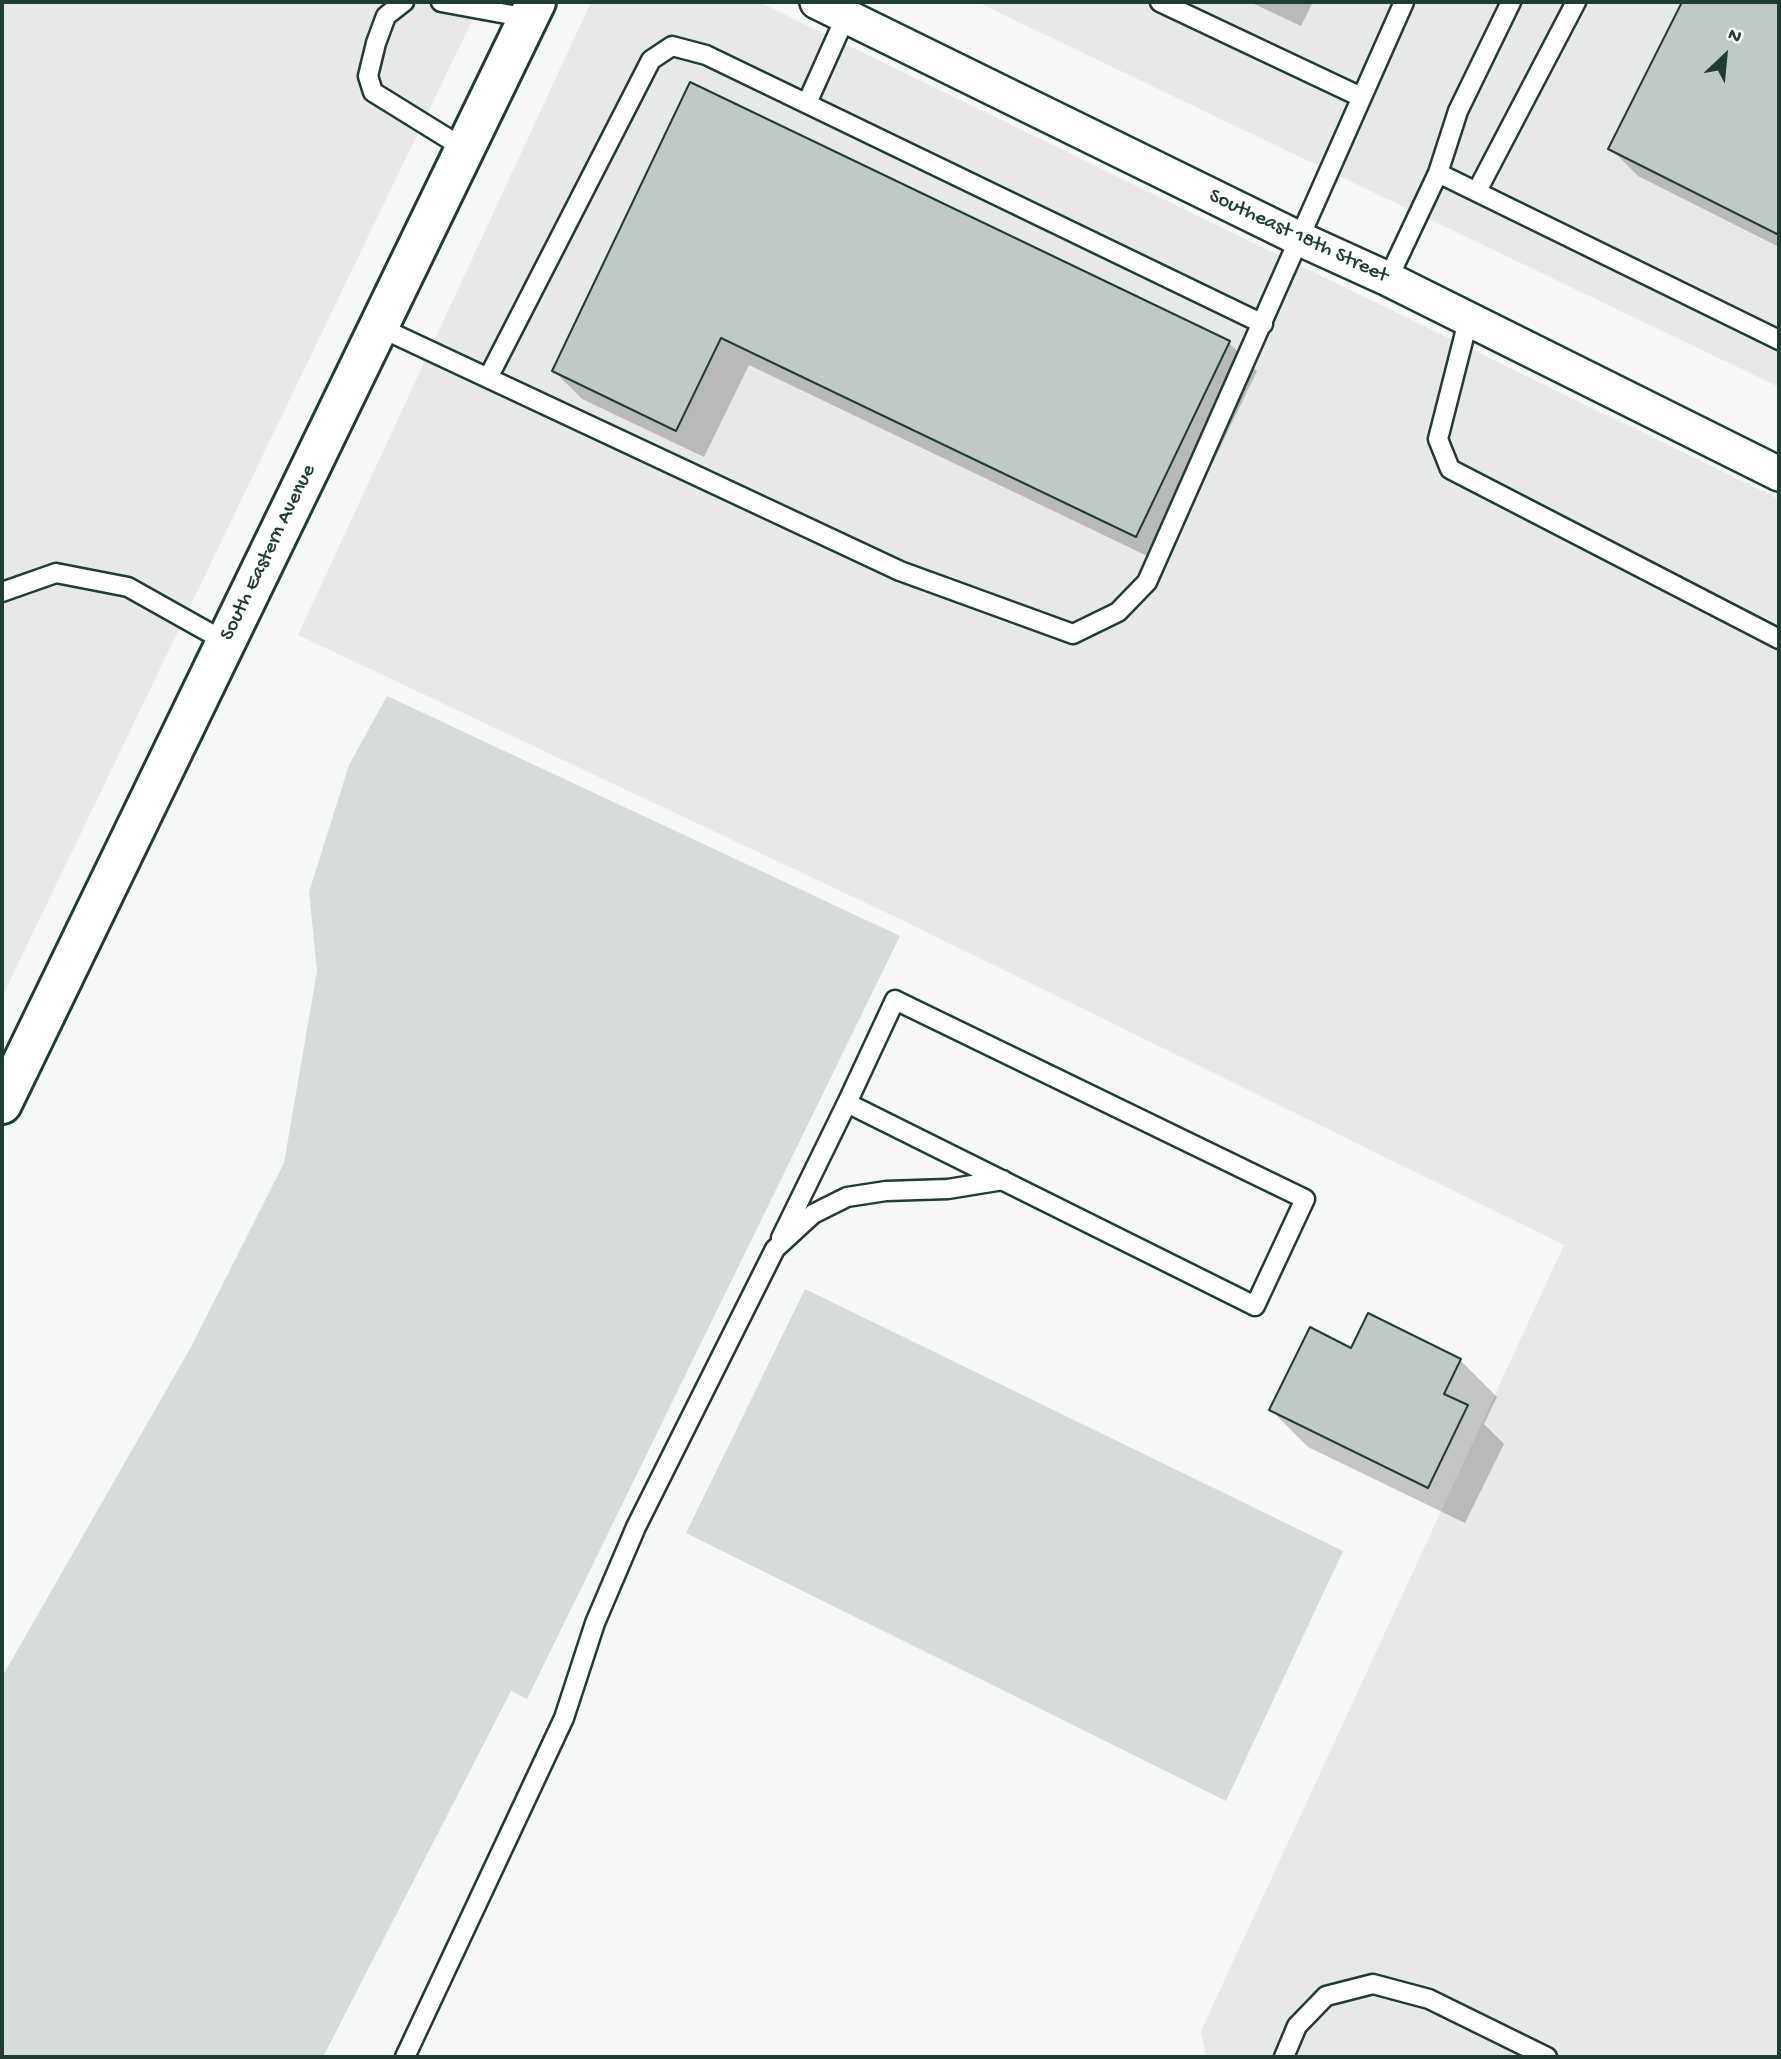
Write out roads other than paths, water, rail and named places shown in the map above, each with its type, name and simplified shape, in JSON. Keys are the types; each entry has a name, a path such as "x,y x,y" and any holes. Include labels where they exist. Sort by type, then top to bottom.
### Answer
{"main road":[{"name":"South Eastern Avenue","path":"2,1104 532,10"}],"street":[{"name":"Southeast 18th Street","path":"817,2 1300,239 1388,279 1779,474"}],"lane":[{"path":"404,2 386,16 376,43 368,76 373,92 465,149"},
{"path":"441,2 532,10"},
{"path":"1160,2 1361,97"},
{"path":"379,327 900,571 1073,634 1118,612 1147,582 1404,2"},
{"path":"1388,279 1438,173 1458,111 1511,2"},
{"path":"1477,191 1576,2"},
{"path":"807,103 846,16"},
{"path":"488,378 651,60 672,46 706,55 1263,324"},
{"path":"1438,173 1779,341"},
{"path":"1468,321 1438,439 1450,469 1779,639"},
{"path":"2,592 56,573 128,587 226,642"},
{"path":"405,2057 564,1718 595,1623 636,1527 847,1103 895,1000 1305,1199 1255,1306 847,1103"},
{"path":"775,1249 813,1213 848,1196 886,1191 948,1189 1003,1180"},
{"path":"1284,2057 1297,2026 1326,1996 1373,1984 1429,1999 1547,2057"}]}
